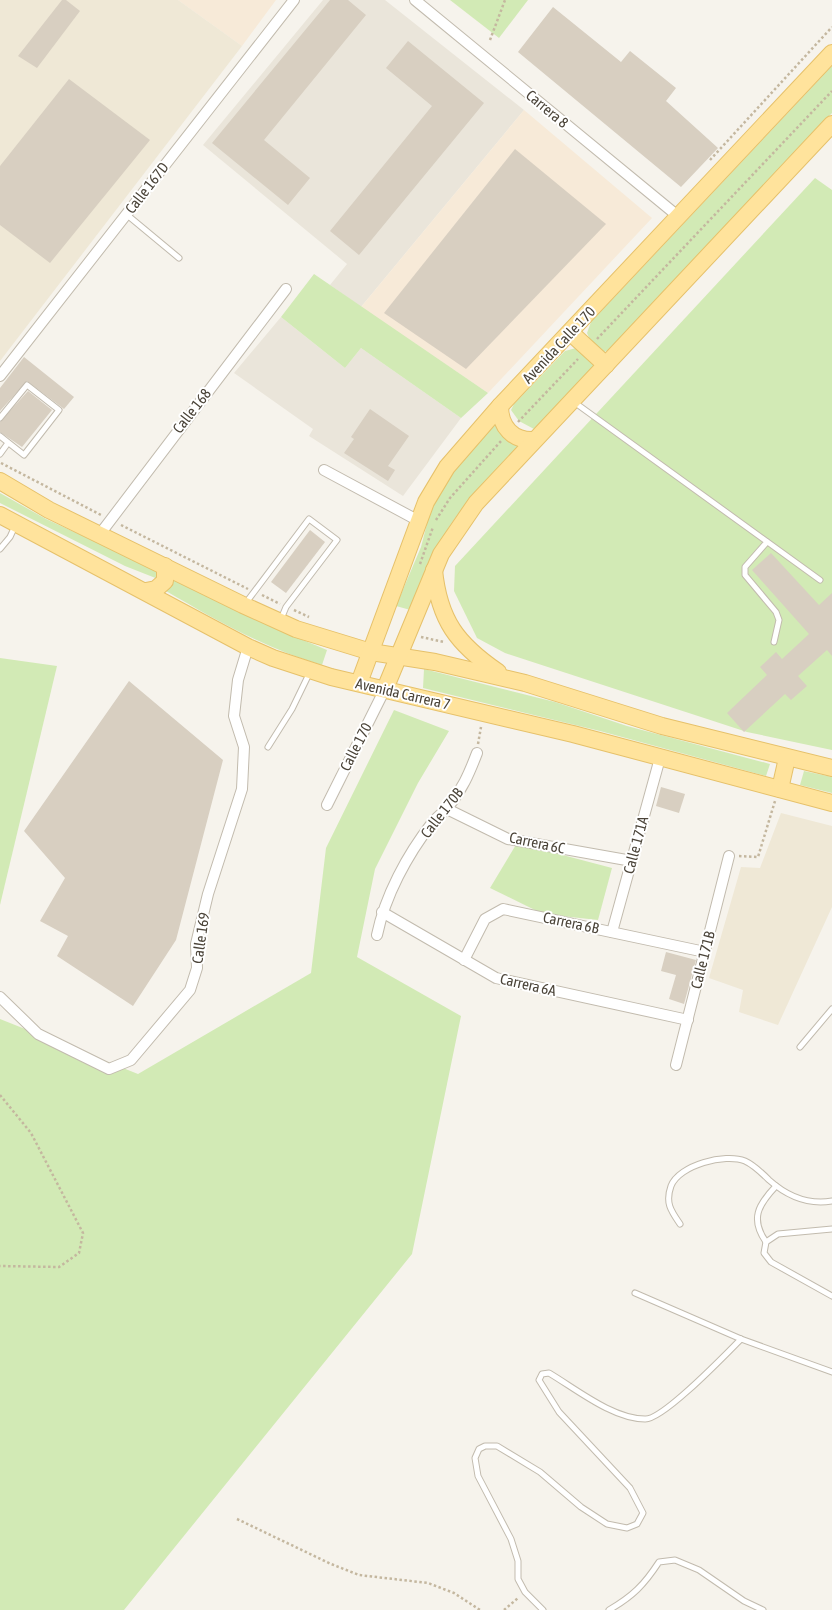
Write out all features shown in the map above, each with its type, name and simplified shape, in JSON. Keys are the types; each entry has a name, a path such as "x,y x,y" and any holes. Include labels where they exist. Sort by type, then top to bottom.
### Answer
{"main road":[{"name":"Avenida Calle 170","path":"360,683 419,521 430,495 447,467 500,406 571,333 832,52"},
{"path":"385,689 434,568 451,536 476,503 832,124"},
{"path":"571,333 606,365"},
{"path":"500,406 502,420 509,432 520,439 534,440"},
{"path":"0,481 49,510 244,605 283,614 371,652 435,662 508,679 662,726 832,768"},
{"name":"Avenida Carrera 7","path":"0,515 146,591 248,647 311,671 660,758 778,794 832,803"},
{"path":"146,591 156,590 165,582 165,566"},
{"path":"434,568 440,603 459,640 470,652 508,679"},
{"path":"778,794 786,758"}],"street":[{"name":"Calle 167D","path":"0,376 294,0"},
{"name":"Carrera 8","path":"416,0 679,217"},
{"name":"Calle 168","path":"100,534 286,289"},
{"path":"324,470 419,521"},
{"name":"Calle 169","path":"0,997 38,1034 109,1069 131,1060 190,990 197,968 196,944 208,894 242,789 244,747 234,716 238,680 248,647"},
{"name":"Calle 170","path":"327,805 385,689"},
{"name":"Calle 170B","path":"376,936 382,912 404,867 432,822 447,809 466,782 476,753"},
{"name":"Calle 171A","path":"612,932 660,758"},
{"name":"Carrera 6C","path":"447,809 508,839 632,861"},
{"name":"Calle 171B","path":"676,1065 729,856"},
{"name":"Carrera 6B","path":"464,960 485,919 503,909 705,952"},
{"name":"Carrera 6A","path":"382,912 496,978 688,1020"}],"lane":[{"path":"126,214 179,258"},
{"path":"0,418 27,385 59,410 24,455 0,436"},
{"path":"572,401 820,580"},
{"path":"0,454 8,442"},
{"path":"244,605 309,519 337,540 283,614"},
{"path":"0,548 10,537 16,523"},
{"path":"767,542 745,566 745,570 746,575 776,612 779,620 774,642"},
{"path":"268,747 292,709 311,671"},
{"path":"800,1047 832,1009"},
{"path":"680,1224 668,1206 668,1195 675,1177 696,1164 717,1159 744,1161 776,1186 798,1199 816,1203 832,1201"},
{"path":"766,1242 758,1231 756,1215 766,1196 776,1186"},
{"path":"832,1229 778,1234 766,1242 764,1253 771,1262 832,1296"},
{"path":"635,1293 741,1339 832,1372"},
{"path":"543,1610 525,1592 518,1579 518,1561 511,1539 478,1476 474,1458 479,1449 485,1446 497,1446 540,1472 581,1507 606,1524 627,1528 636,1524 643,1513 630,1488 559,1412 539,1380 542,1374 549,1373 621,1415 647,1420 658,1414 687,1391 741,1339"},
{"path":"609,1610 631,1598 647,1580 658,1562 676,1560 699,1570 744,1601 763,1610"}],"path":[{"path":"490,40 505,0"},
{"path":"705,166 832,27"},
{"path":"0,462 110,520 253,591 283,614 317,620"},
{"path":"421,637 448,643"},
{"path":"476,753 484,713"},
{"path":"729,856 758,857 778,794"},
{"path":"0,1095 31,1133 83,1233 80,1253 59,1267 0,1266"},
{"path":"237,1519 331,1564 359,1575 428,1582 454,1593 480,1610"},
{"path":"504,1610 525,1592"}],"shaded area":[{"path":"0,0 178,0 242,46 0,361"},
{"path":"178,0 276,0 242,46"},
{"path":"323,0 385,0 524,110 361,307 330,285 347,264 203,145"},
{"path":"524,110 652,218 488,393 361,307"},
{"path":"281,317 345,368 361,348 461,418 403,496 309,436 313,429 234,373"},
{"path":"781,813 832,826 832,907 778,1025 739,1012 743,990 709,978 741,867 760,868"}],"green space":[{"path":"450,0 528,0 499,38"},
{"path":"832,66 832,113 609,350 604,352 590,340 587,333 591,322"},
{"path":"815,178 832,190 832,750 747,732 505,653 477,638 454,591 455,566"},
{"path":"314,274 488,393 461,418 361,348 345,368 281,317"},
{"path":"576,348 594,363 593,370 534,429 519,421 511,410 514,404 565,351"},
{"path":"495,425 504,438 519,446 471,498 446,532 432,560 414,611 396,606 421,547 429,516 443,485 461,460"},
{"path":"0,493 46,519 159,571 158,579 125,566 0,503"},
{"path":"175,578 267,625 327,650 322,665 261,642 166,591"},
{"path":"0,658 57,666 0,905"},
{"path":"424,669 555,702 627,726 770,764 766,776 600,731 423,688"},
{"path":"394,710 449,731 418,783 375,869 357,957 461,1016 412,1254 124,1610 0,1610 0,1019 138,1074 311,973 326,848"},
{"path":"804,771 832,777 832,793 800,785"},
{"path":"517,843 612,868 598,920 543,914 490,888"}],"building":[{"path":"62,0 66,0 80,11 37,68 18,56"},
{"path":"330,0 348,0 366,15 264,140 310,178 288,205 212,143"},
{"path":"553,7 621,62 630,51 676,88 666,101 718,148 681,187 518,52"},
{"path":"408,41 484,103 359,255 330,231 432,106 386,68"},
{"path":"69,79 150,140 50,263 0,225 0,166"},
{"path":"515,149 606,224 466,369 384,313"},
{"path":"24,357 74,397 64,409 27,381 0,411 0,388"},
{"path":"28,391 52,410 22,447 0,432 0,422"},
{"path":"370,409 409,436 388,466 395,470 388,481 344,453 354,439 351,437"},
{"path":"310,530 325,542 286,593 271,582"},
{"path":"771,553 819,605 832,593 832,656 827,650 798,676 807,686 791,700 785,694 744,732 727,713 767,675 760,667 776,652 782,659 809,634 752,570"},
{"path":"129,681 223,760 176,940 133,1006 57,956 68,936 40,921 65,878 24,831"},
{"path":"661,787 685,794 679,813 656,806"},
{"path":"666,952 696,960 684,1004 669,999 676,975 661,971"}]}
